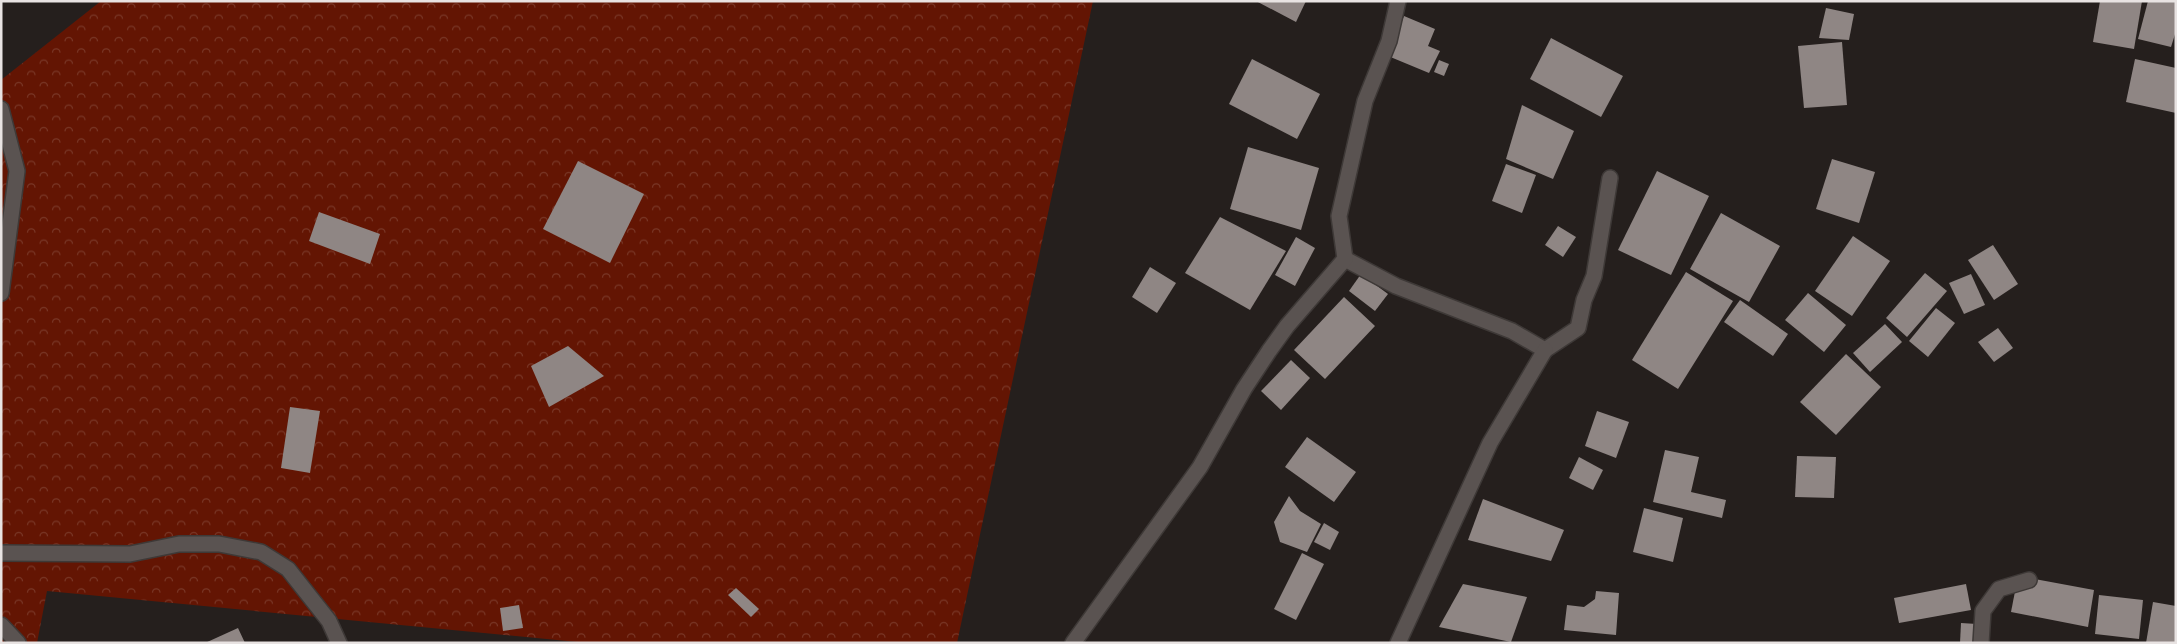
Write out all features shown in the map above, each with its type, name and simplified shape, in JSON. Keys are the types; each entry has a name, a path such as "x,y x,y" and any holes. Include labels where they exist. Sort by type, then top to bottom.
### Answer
{"street":[{"path":"1073,643 1200,467 1244,389 1269,351 1287,326 1345,259 1339,216 1365,101 1389,41 1398,1"},
{"path":"1,109 16,171 1,294"},
{"path":"1398,643 1490,443 1545,350 1578,328 1584,300 1594,276 1610,178"},
{"path":"1345,259 1396,286 1512,331 1545,350"},
{"path":"1,553 130,554 179,544 219,544 260,552 288,569 329,621 339,643"},
{"path":"1981,643 1983,611 1999,590 2029,580"},
{"path":"1,625 18,643"}],"green space":[{"path":"101,1 1093,1 957,643 588,643 47,591 37,643 1,643 1,80"}],"building":[{"path":"1256,1 1306,1 1296,22"},
{"path":"2100,1 2142,1 2134,49 2093,42"},
{"path":"2148,1 2176,1 2176,31 2171,47 2138,39"},
{"path":"1826,8 1854,14 1849,40 1819,38"},
{"path":"1404,16 1435,29 1428,46 1440,51 1429,73 1388,56"},
{"path":"1551,38 1623,76 1601,117 1530,79"},
{"path":"1842,42 1847,105 1804,108 1798,46"},
{"path":"1252,59 1320,94 1297,139 1229,104"},
{"path":"2135,59 2176,68 2176,113 2126,102"},
{"path":"1439,60 1449,64 1444,76 1434,72"},
{"path":"1522,105 1574,131 1553,179 1506,159"},
{"path":"1248,147 1319,168 1301,230 1230,209"},
{"path":"1832,159 1875,172 1859,223 1816,209"},
{"path":"578,161 644,194 610,263 543,229"},
{"path":"1506,164 1536,175 1522,213 1492,201"},
{"path":"1657,171 1709,196 1671,275 1618,250"},
{"path":"319,212 380,234 370,264 309,241"},
{"path":"1721,213 1780,246 1749,302 1690,269"},
{"path":"1220,217 1286,251 1250,310 1185,273"},
{"path":"1558,226 1576,237 1563,257 1545,245"},
{"path":"1853,236 1890,261 1852,316 1815,291"},
{"path":"1296,237 1315,248 1295,286 1275,275"},
{"path":"1993,245 2018,284 1994,300 1968,260"},
{"path":"1150,267 1176,283 1157,313 1132,297"},
{"path":"1686,272 1733,301 1678,389 1632,360"},
{"path":"1925,273 1947,291 1907,337 1886,318"},
{"path":"1361,274 1388,294 1375,311 1349,291"},
{"path":"1971,274 1985,305 1964,314 1949,283"},
{"path":"1808,293 1846,325 1824,352 1785,320"},
{"path":"1344,297 1375,326 1325,379 1294,350"},
{"path":"1740,300 1788,334 1773,356 1724,322"},
{"path":"1936,308 1955,323 1928,357 1909,341"},
{"path":"1885,324 1902,342 1870,372 1853,353"},
{"path":"1998,328 2013,348 1994,362 1978,342"},
{"path":"568,346 604,376 549,407 531,366"},
{"path":"1846,354 1881,387 1836,435 1800,402"},
{"path":"1291,360 1310,378 1281,410 1261,391"},
{"path":"290,407 320,411 310,473 281,468"},
{"path":"1597,411 1629,422 1616,458 1585,446"},
{"path":"1307,437 1356,472 1334,502 1285,467"},
{"path":"1665,450 1699,457 1691,492 1726,500 1722,518 1653,502"},
{"path":"1797,456 1836,457 1834,498 1795,497"},
{"path":"1579,457 1603,470 1593,490 1569,478"},
{"path":"1289,496 1300,511 1321,524 1307,552 1280,542 1274,522"},
{"path":"1483,499 1564,530 1551,561 1468,540"},
{"path":"1644,508 1683,518 1673,562 1633,552"},
{"path":"1324,523 1339,532 1330,550 1314,542"},
{"path":"1302,553 1324,564 1296,620 1274,609"},
{"path":"2018,576 2094,590 2088,627 2011,612"},
{"path":"1463,584 1527,597 1511,642 1439,627"},
{"path":"1966,584 1971,610 1899,623 1894,598"},
{"path":"736,588 759,609 751,617 728,595"},
{"path":"1596,591 1619,593 1616,635 1564,630 1567,605 1584,607 1595,599"},
{"path":"2099,595 2143,600 2139,639 2095,634"},
{"path":"2153,602 2176,606 2176,643 2146,643"},
{"path":"519,605 523,628 503,631 500,608"},
{"path":"1961,623 1977,624 1976,643 1960,643"},
{"path":"238,628 245,643 205,643"}]}
